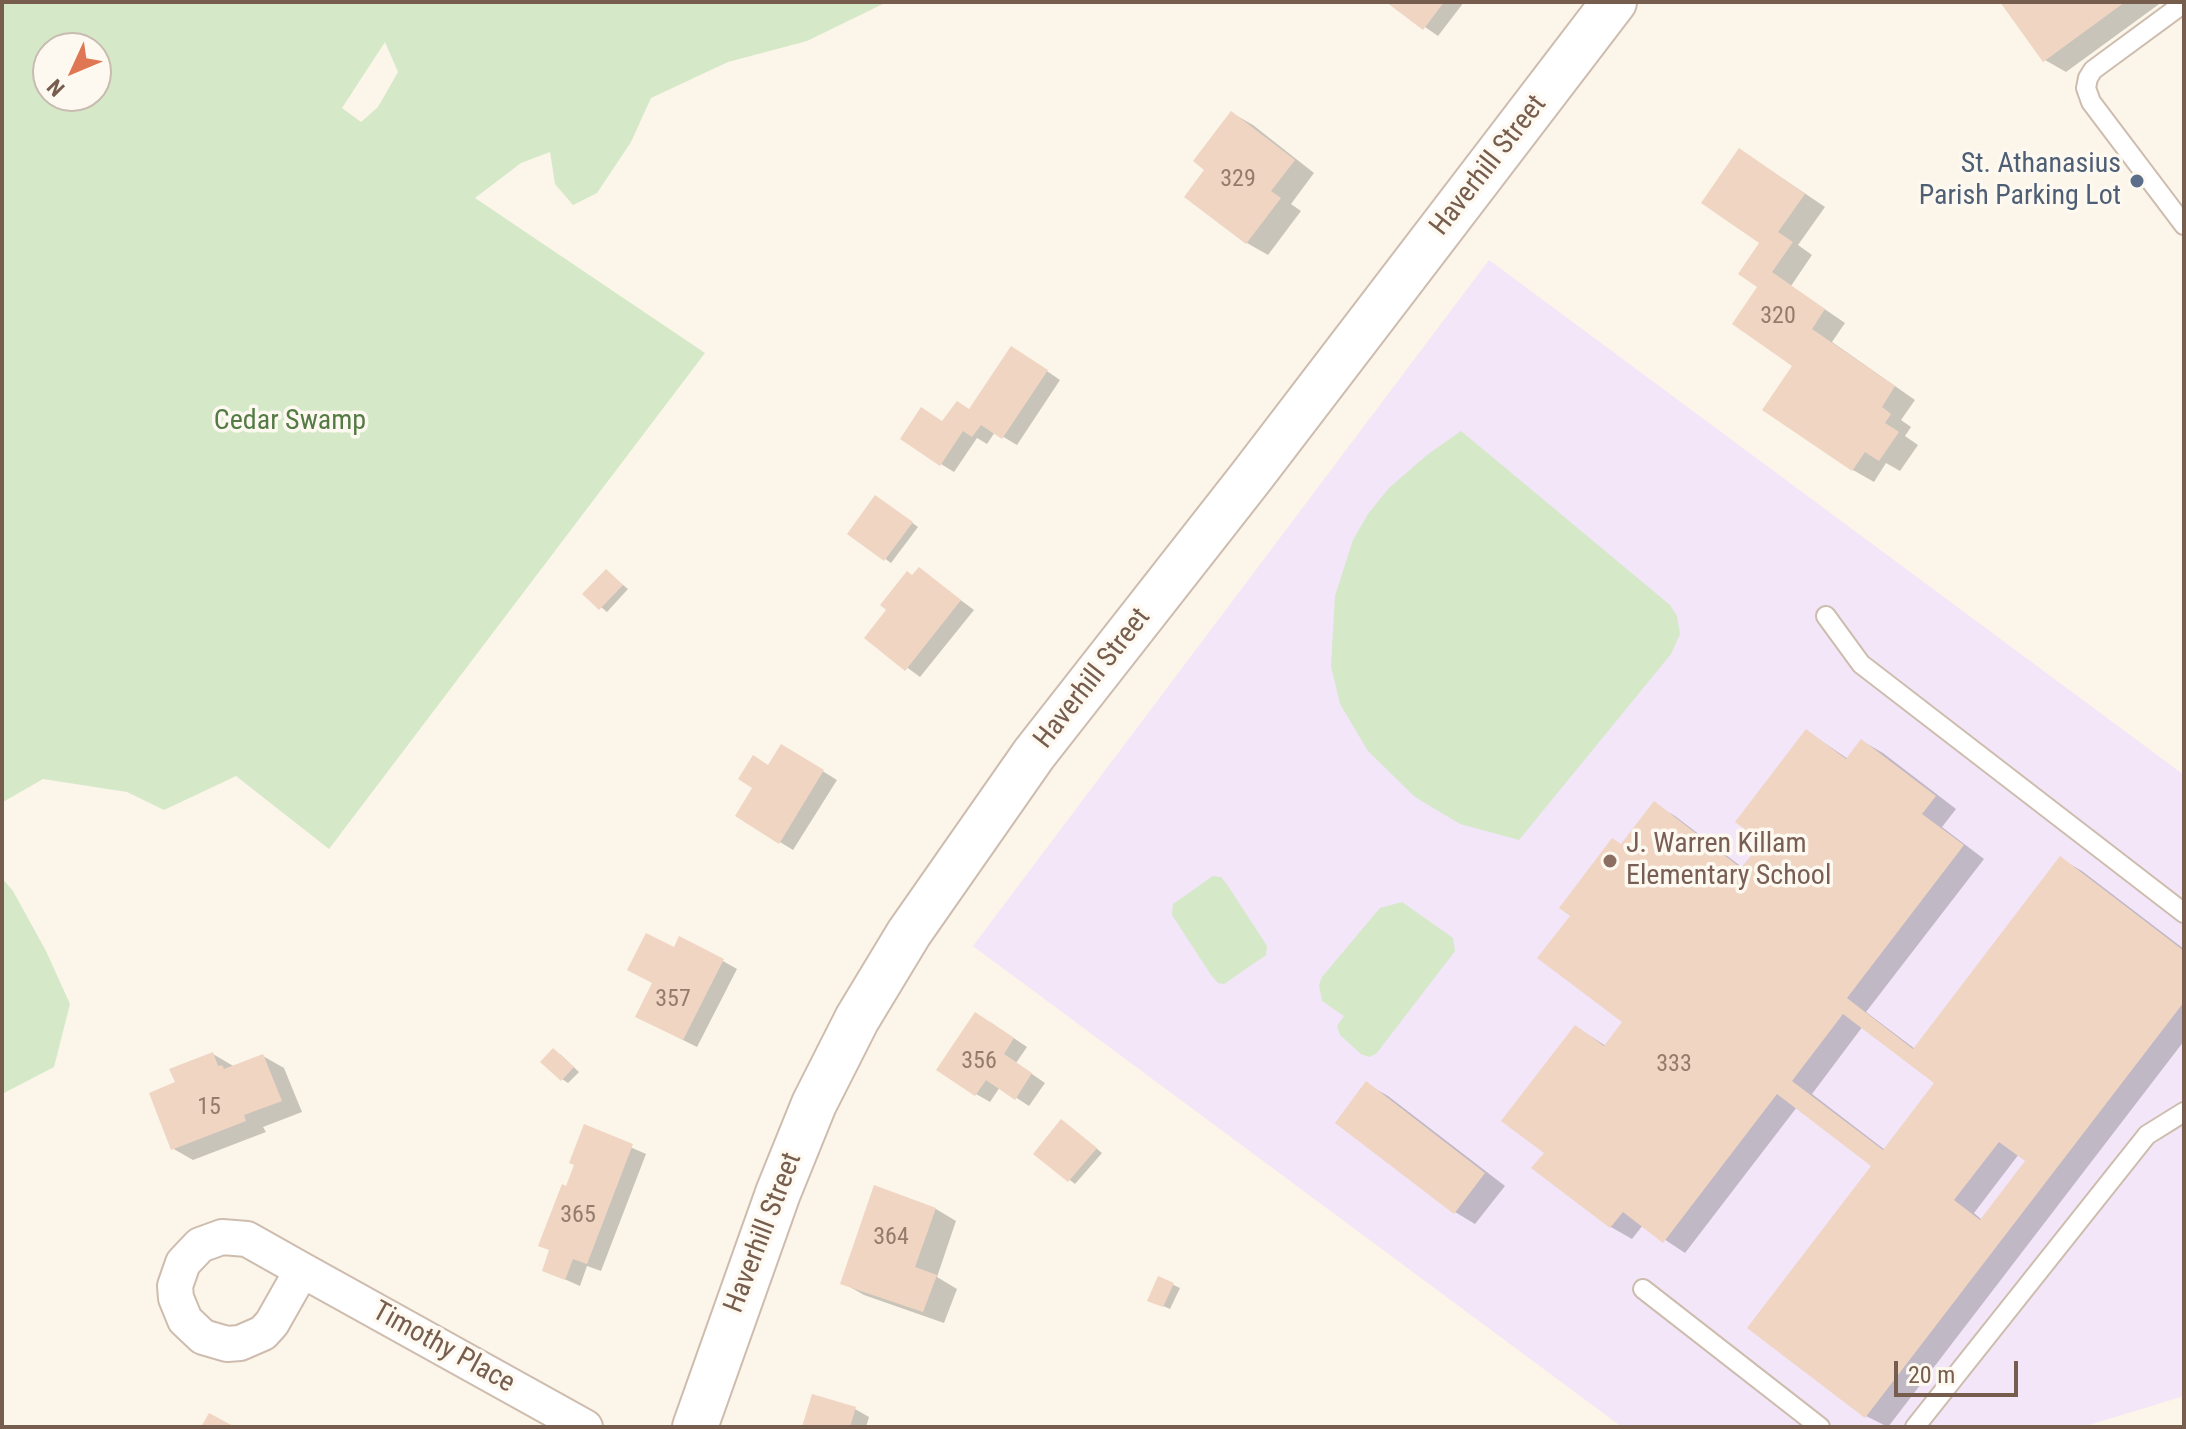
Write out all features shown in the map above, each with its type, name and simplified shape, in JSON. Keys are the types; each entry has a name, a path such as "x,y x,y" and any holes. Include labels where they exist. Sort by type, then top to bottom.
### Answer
{"street":[{"name":"Haverhill Street","path":"695,1427 768,1221 814,1104 857,1019 909,933 1034,754 1251,477 1614,2"},
{"name":"Timothy Place","path":"302,1270 585,1427"}],"lane":[{"path":"2184,3 2093,70 2086,83 2091,102 2184,225"},
{"path":"1826,616 1861,664 2184,913"},
{"path":"1915,1427 2147,1135 2184,1112"},
{"path":"1643,1289 1820,1427"}],"shaded area":[{"name":"J. Warren Killam Elementary School","path":"1489,260 2184,775 2184,1396 2082,1427 1622,1427 973,946"}],"green space":[{"name":"Cedar Swamp","path":"2,2 887,2 807,41 728,62 651,98 631,142 597,193 573,205 555,184 550,152 521,163 475,198 705,353 329,849 236,776 164,810 127,792 43,779 3,802 2,807","holes":["385,42 398,72 378,107 361,122 342,108"]},
{"path":"1461,431 1670,605 1677,616 1680,634 1671,654 1519,840 1460,824 1415,797 1368,751 1340,704 1331,666 1335,596 1353,540 1368,514 1389,488"},
{"path":"1213,876 1221,877 1226,883 1267,946 1266,955 1224,984 1218,983 1211,975 1172,915 1173,904"},
{"path":"2,878 13,891 46,951 70,1004 54,1067 4,1093 2,1092"},
{"path":"1402,902 1453,938 1455,951 1376,1054 1369,1057 1361,1054 1340,1035 1337,1026 1344,1016 1322,1001 1319,985 1322,977 1380,908"}],"building":[{"path":"1386,2 1444,2 1423,30"},
{"path":"2000,2 2125,2 2043,62"},
{"path":"1231,111 1295,160 1271,191 1281,198 1246,244 1184,197 1204,170 1193,161"},
{"path":"1739,148 1805,194 1778,232 1793,242 1772,272 1825,309 1812,329 1895,386 1882,407 1891,414 1885,423 1899,432 1879,461 1865,452 1852,471 1762,410 1792,366 1732,324 1757,287 1738,274 1759,243 1701,203"},
{"path":"1011,346 1048,370 1002,439 981,425 972,437 963,431 940,466 900,439 921,407 942,421 957,401 969,409"},
{"path":"875,495 913,522 884,561 847,534"},
{"path":"919,567 961,600 905,671 864,638 886,610 880,605 907,571 912,575"},
{"path":"606,569 623,585 599,610 582,594"},
{"path":"1806,729 1846,759 1861,739 1936,796 1922,814 1964,845 1847,998 1913,1049 2060,856 2184,951 2184,1002 1865,1418 1747,1328 1871,1166 1777,1094 1663,1243 1623,1212 1610,1228 1531,1168 1544,1153 1501,1121 1575,1025 1604,1046 1622,1022 1537,958 1570,916 1559,908 1612,838 1621,844 1654,801 1741,868 1762,842 1735,822","holes":["1843,1014 1934,1083 1883,1150 1792,1081","1999,1142 2025,1161 1980,1220 1954,1200"]},
{"path":"781,744 824,770 779,844 735,816 752,788 738,779 753,755 768,765"},
{"path":"646,933 674,947 679,936 724,959 683,1040 635,1017 652,983 627,970"},
{"path":"975,1012 1014,1038 1004,1054 1032,1073 1015,1100 986,1080 975,1096 936,1070"},
{"path":"553,1048 574,1067 561,1081 540,1062"},
{"path":"213,1052 218,1066 222,1065 224,1069 263,1054 282,1101 244,1115 246,1121 171,1150 149,1093 175,1082 169,1069"},
{"path":"1366,1081 1485,1173 1454,1214 1335,1123"},
{"path":"1061,1119 1097,1148 1068,1182 1033,1154"},
{"path":"584,1124 633,1144 587,1264 573,1259 565,1280 542,1271 549,1250 538,1246 562,1184 566,1186 574,1165 569,1163"},
{"path":"874,1185 936,1208 915,1267 937,1275 923,1312 840,1284"},
{"path":"1158,1276 1174,1283 1163,1307 1147,1301"},
{"path":"812,1394 856,1407 850,1427 802,1427"},
{"path":"209,1413 235,1427 201,1427"}],"place":[{"name":"St. Athanasius Parish Parking Lot","path":"2137,181"},
{"name":"J. Warren Killam Elementary School","path":"1610,861"}]}
